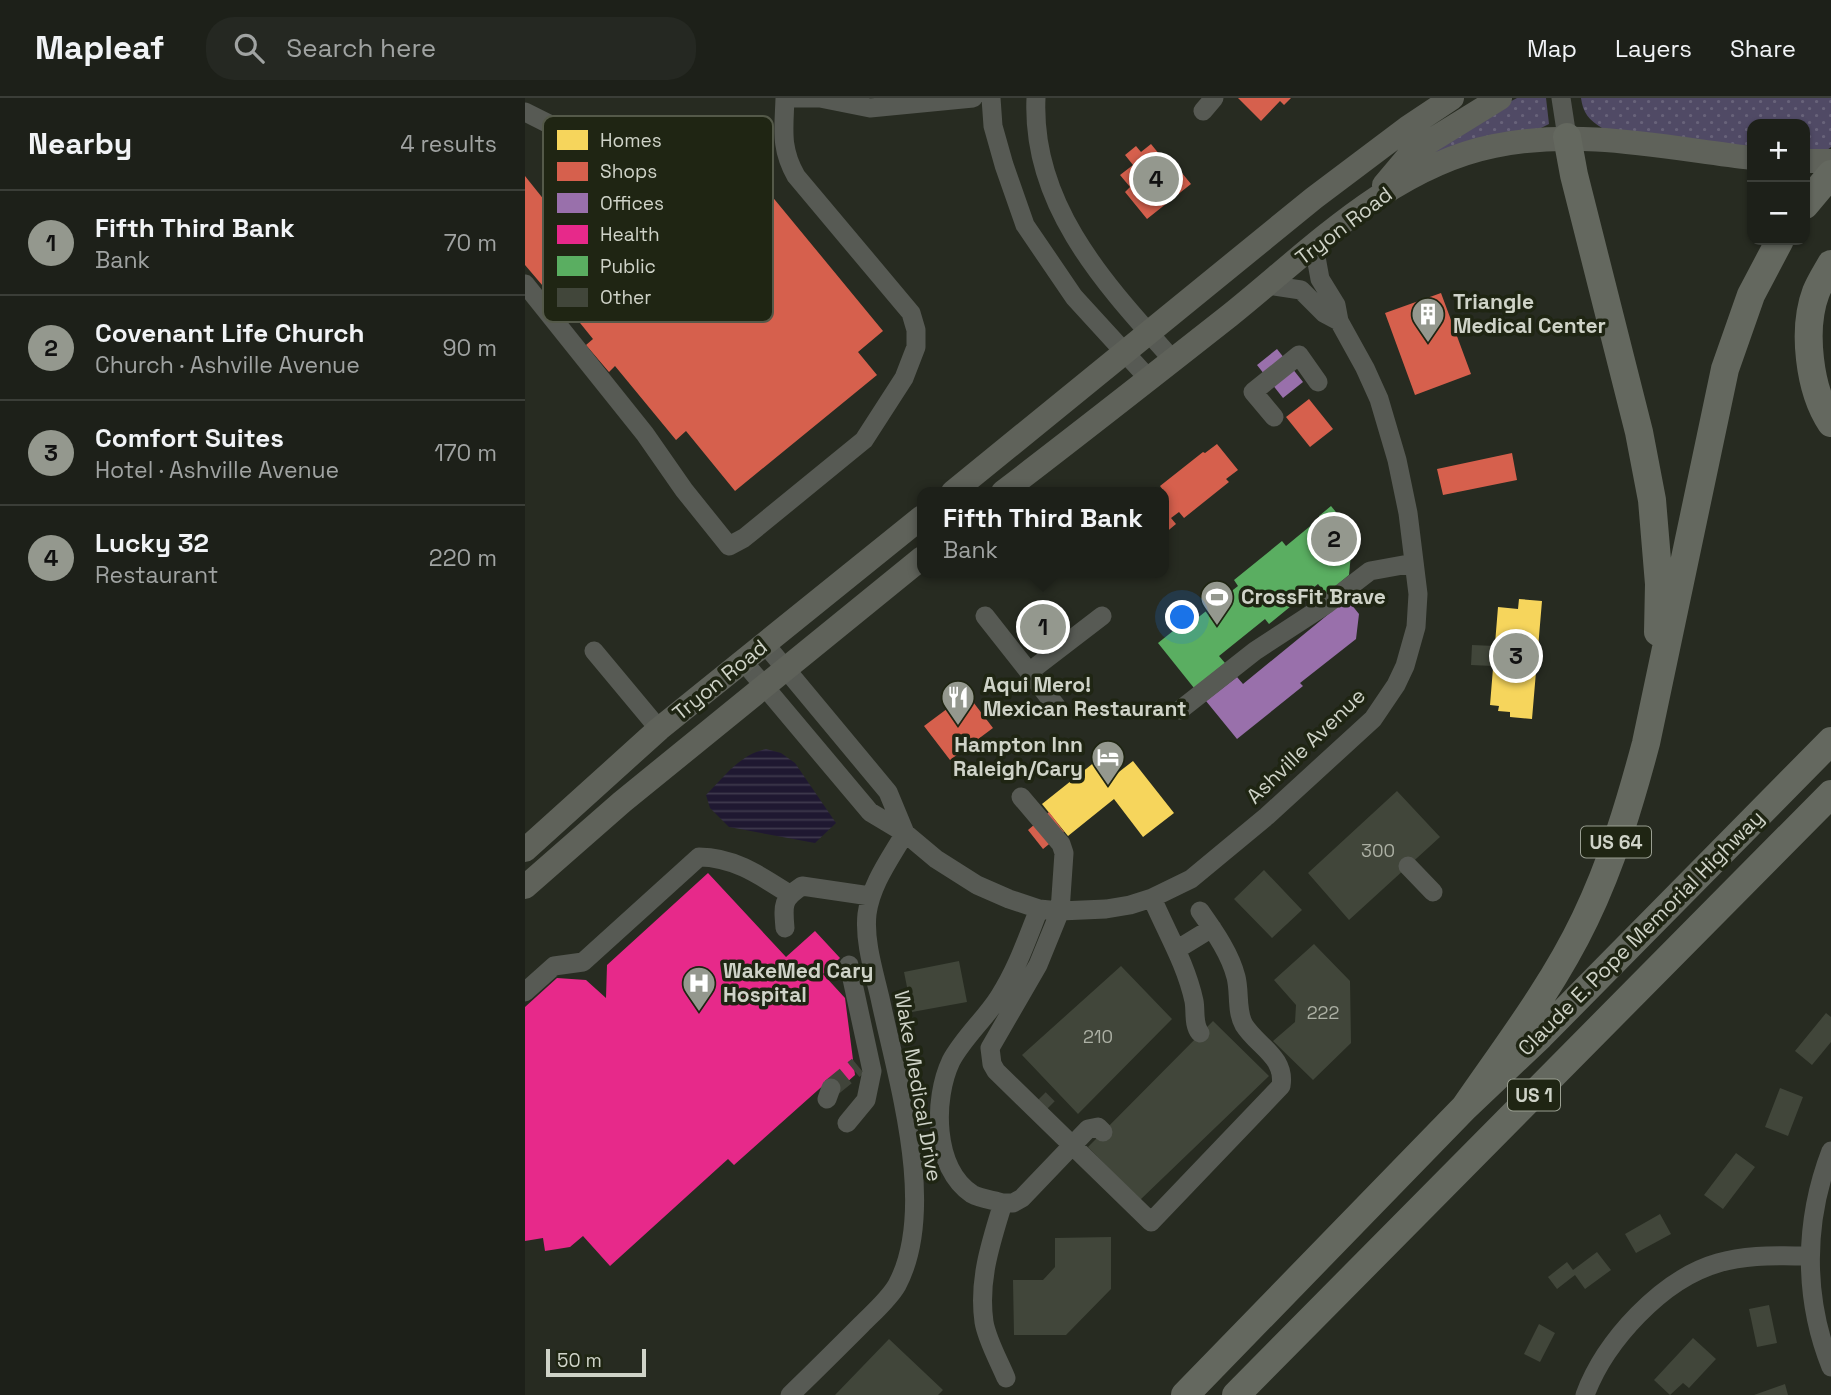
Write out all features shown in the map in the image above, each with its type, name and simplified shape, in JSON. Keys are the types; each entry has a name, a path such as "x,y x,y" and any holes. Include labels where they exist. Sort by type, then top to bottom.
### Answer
{"highway":[{"path":"1567,138 1639,432 1652,500 1659,584 1657,694"},
{"path":"1810,199 1831,174"},
{"name":"US 64","path":"1465,1107 1551,980 1584,920 1608,868 1633,791 1657,694 1725,369 1751,295 1777,245"},
{"path":"1831,264 1815,294 1810,324 1809,360 1814,389 1831,423"},
{"name":"Claude E. Pope Memorial Highway","path":"1185,1395 1465,1107 1540,1036 1831,741"},
{"name":"Claude E. Pope Memorial Highway","path":"1235,1395 1831,794"}],"main road":[{"name":"Tryon Road","path":"959,487 1344,174 1452,98"},
{"path":"1368,204 1411,153 1500,98"},
{"name":"Tryon Road","path":"1009,487 1368,204 1422,171 1471,152 1523,141 1567,138 1632,141 1747,157"},
{"path":"1810,161 1831,161"},
{"name":"Tryon Road","path":"525,850 659,729 917,521"},
{"name":"Tryon Road","path":"525,887 622,802 917,562"}],"street":[{"path":"555,322 645,434 684,490 729,546 744,538 864,440 904,378 916,347 916,330 911,313 796,176 787,160 783,147 787,98 821,98 870,108 973,98"},
{"path":"991,98 993,126 1003,165 1025,225 1074,297 1149,379"},
{"path":"1036,98 1035,118 1040,155 1060,213 1106,284 1173,360"},
{"path":"1562,98 1567,138"},
{"path":"525,112 543,121"},
{"name":"Ashville Avenue","path":"743,661 870,812 905,833 936,859 977,885 1039,909 1060,911 1106,909 1152,898 1191,879 1231,847 1373,719 1396,685 1412,642 1418,594 1408,513 1397,460 1380,399 1339,321 1336,304 1320,279 1317,245"},
{"path":"525,284 543,306"},
{"name":"Ashville Avenue","path":"1268,285 1301,290 1310,296 1324,313 1339,321"},
{"path":"1274,417 1253,392 1299,355 1318,382"},
{"path":"1179,710 1255,651 1327,604 1370,571 1414,563"},
{"path":"985,616 1056,706"},
{"path":"1029,672 1102,616"},
{"name":"Ashville Avenue","path":"765,643 888,792 905,833"},
{"path":"594,651 659,729"},
{"path":"1021,797 1061,844 1064,853 1060,911 1029,962 990,1048 992,1064 1039,1107 1071,1145 1151,1222 1281,1086 1283,1077 1280,1066 1259,1054 1244,1024 1236,976 1218,936 1200,911"},
{"name":"Wake Medical Drive","path":"790,1395 896,1288 907,1264 916,1216 913,1172 907,1128 870,956 867,918 870,897 905,833"},
{"path":"525,992 554,966 583,962 699,857 713,857 747,868 789,894"},
{"path":"1408,866 1433,892"},
{"path":"785,928 783,905 789,894 802,886 870,897"},
{"path":"1152,898 1185,967 1195,1004 1196,1027 1200,1033"},
{"path":"1039,909 1029,962 952,1060 944,1077 938,1125 943,1149 955,1177 973,1194 1003,1203 1013,1203 1022,1198 1088,1129 1098,1127 1103,1132"},
{"path":"1176,950 1212,928"},
{"path":"847,1123 866,1100 871,1083 864,1062 849,965"},
{"path":"907,1128 938,1125"},
{"path":"1831,1151 1812,1214 1809,1256 1813,1299 1831,1367"},
{"path":"1003,1203 988,1250 982,1288 985,1324 1006,1378"},
{"path":"1585,1395 1599,1364 1615,1340 1659,1297 1691,1274 1742,1257 1809,1256"}],"shaded area":[{"path":"1517,98 1546,98 1549,124 1417,159 1487,114"},
{"path":"1581,98 1831,98 1831,147 1827,150 1810,150 1810,119 1747,119 1747,148 1602,128 1587,116"},
{"path":"766,749 781,753 795,763 836,823 815,843 729,827 710,808 706,795 719,781 740,761"}],"building: Homes":[{"path":"1519,599 1542,601 1532,719 1510,717 1510,712 1498,711 1499,706 1490,705 1498,607 1518,609"},
{"name":"Hampton Inn Raleigh/Cary","path":"1101,757 1115,775 1133,761 1174,813 1143,837 1114,799 1068,836 1042,804"}],"building: Shops":[{"path":"1238,98 1291,98 1284,105 1280,101 1261,121"},
{"path":"1151,144 1164,160 1168,156 1191,184 1147,219 1125,192 1130,187 1120,175 1133,165 1125,155 1136,146 1141,152"},
{"path":"525,176 543,198 543,286 525,265"},
{"path":"773,198 883,331 858,352 877,375 735,491 686,431 676,440 615,366 609,372 586,345 593,339 579,322 773,322"},
{"name":"Triangle Medical Center","path":"1441,293 1471,374 1415,395 1385,313"},
{"path":"1309,399 1333,429 1310,447 1286,417"},
{"path":"1217,444 1238,470 1226,479 1229,482 1184,518 1179,512 1171,518 1176,524 1169,530 1169,487 1160,486"},
{"path":"1512,453 1517,480 1443,495 1437,469"},
{"path":"1039,603 1044,610 1051,604 1067,623 1060,629 1074,647 1058,660 1044,642 1034,649 1019,630 1026,624 1021,618"},
{"name":"Aqui Mero! Mexican Restaurant","path":"967,694 993,728 950,760 924,726"},
{"path":"1049,812 1064,832 1043,849 1028,830"}],"building: Offices":[{"path":"1277,349 1303,382 1283,398 1257,365"},
{"path":"1347,599 1359,614 1356,639 1300,683 1303,686 1237,739 1206,701 1237,677 1243,684"}],"building: Health":[{"path":"708,873 786,957 815,931 840,958 823,974 845,998 855,1075 836,1092 827,1082 734,1165 728,1159 610,1266 583,1236 570,1247 545,1251 543,1238 525,1241 525,1007 557,978 586,980 606,998 607,965"}],"building: Public":[{"path":"1331,506 1353,533 1349,575 1326,594 1318,584 1269,624 1265,619 1219,656 1225,663 1194,688 1158,643 1188,619 1191,623 1238,586 1234,580 1282,541 1286,546"}],"building: Other":[{"path":"1472,645 1495,646 1493,666 1471,665"},
{"path":"1397,791 1440,837 1349,920 1308,873"},
{"path":"1264,870 1302,910 1272,938 1234,899"},
{"path":"1314,944 1350,981 1351,1043 1313,1080 1273,1041 1295,1022 1296,1005 1274,980"},
{"path":"959,961 967,1002 912,1012 904,972"},
{"path":"1121,966 1172,1019 1078,1114 1022,1055"},
{"path":"1826,1013 1831,1017 1831,1042 1812,1065 1795,1051"},
{"path":"1213,1021 1269,1076 1140,1200 1088,1147"},
{"path":"1780,1088 1803,1097 1788,1136 1765,1127"},
{"path":"1736,1153 1755,1167 1723,1209 1704,1195"},
{"path":"1660,1214 1671,1234 1636,1253 1625,1234"},
{"path":"1111,1237 1111,1289 1066,1335 1014,1335 1013,1280 1043,1280 1055,1267 1055,1238"},
{"path":"1597,1252 1611,1270 1585,1289 1575,1275 1557,1289 1548,1277 1567,1262 1573,1270"},
{"path":"1769,1305 1777,1343 1757,1347 1749,1309"},
{"path":"1539,1324 1555,1333 1540,1362 1524,1354"},
{"path":"1693,1338 1716,1359 1689,1388 1683,1383 1670,1395 1654,1380"},
{"path":"889,1339 943,1390 938,1395 835,1395"},
{"path":"1785,1384 1788,1395 1754,1395"}],"tunnel":[{"path":"831,1088 858,1066"},
{"path":"1039,1099 1048,1108"}],"place":[{"name":"Lucky 32","path":"1156,179"},
{"name":"Triangle Medical Center","path":"1428,344"},
{"name":"Covenant Life Church","path":"1334,539"},
{"name":"Fifth Third Bank","path":"1043,627"},
{"name":"CrossFit Brave","path":"1217,627"},
{"name":"Comfort Suites","path":"1516,656"},
{"name":"Aqui Mero! Mexican Restaurant","path":"958,727"},
{"name":"Hampton Inn Raleigh/Cary","path":"1108,787"},
{"name":"WakeMed Cary Hospital","path":"699,1013"}]}
